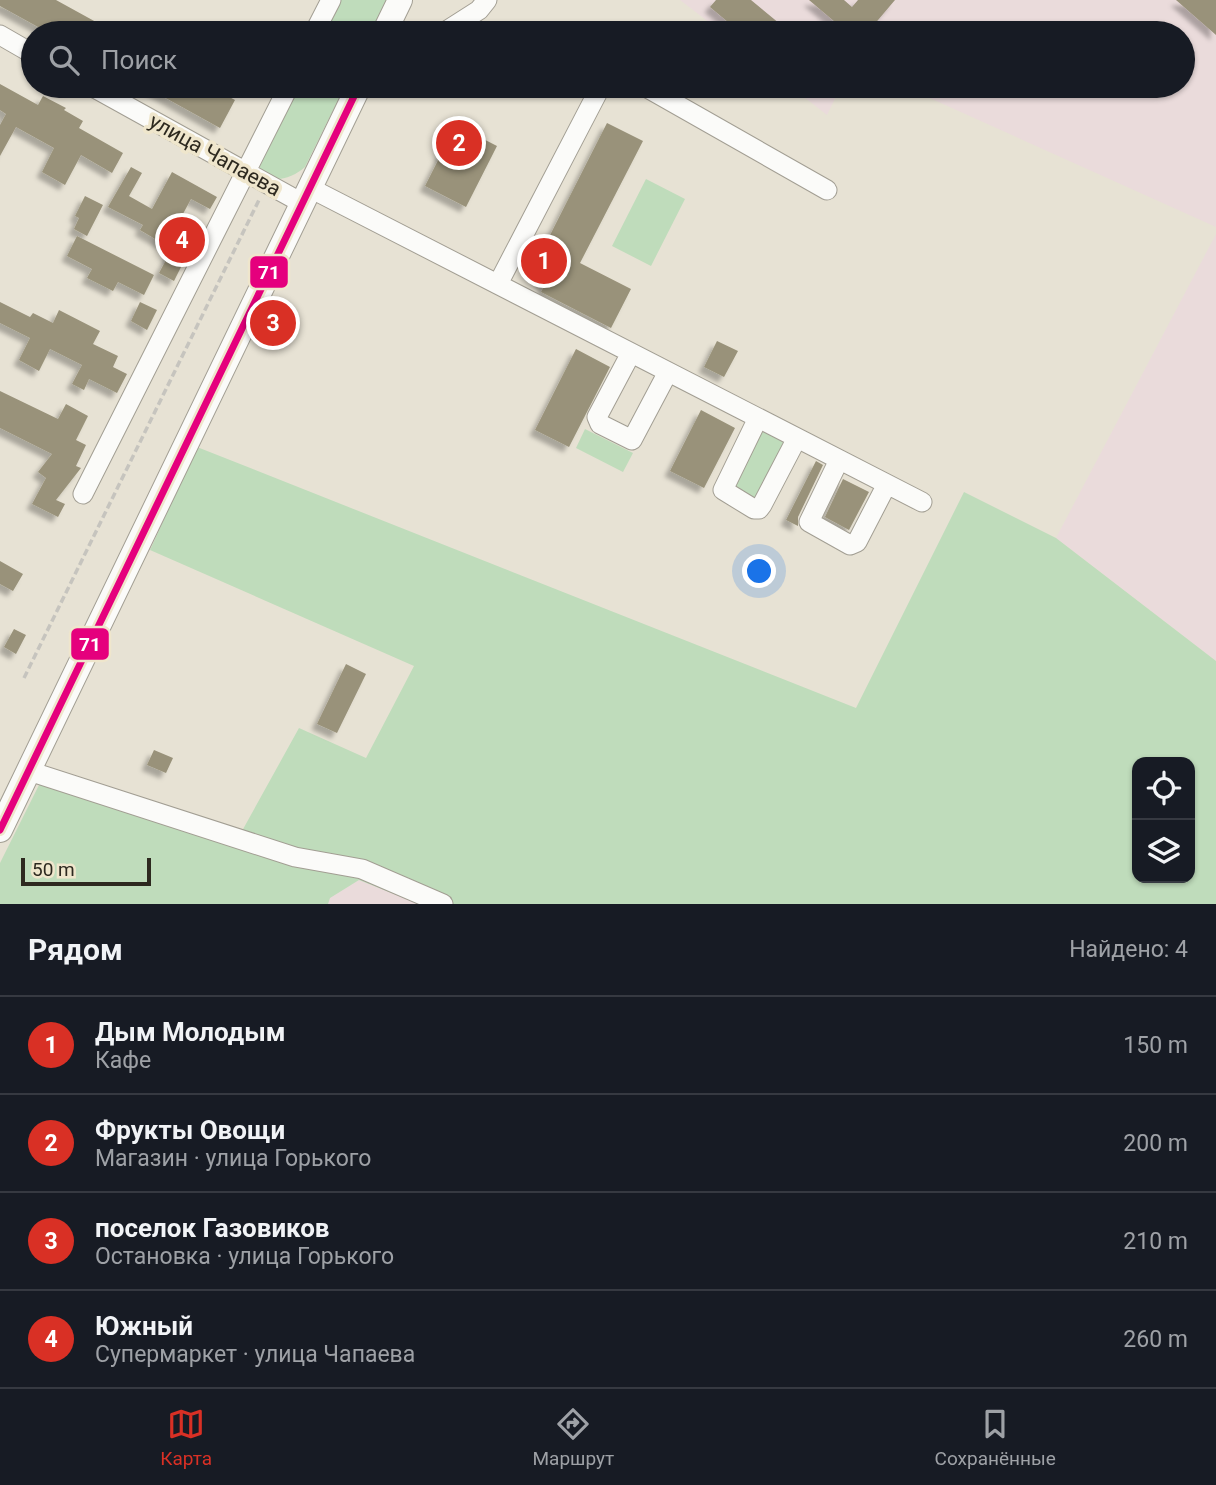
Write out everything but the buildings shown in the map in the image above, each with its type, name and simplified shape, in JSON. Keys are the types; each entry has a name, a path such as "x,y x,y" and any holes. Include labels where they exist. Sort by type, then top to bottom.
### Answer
{"main road":[{"path":"390,21 401,0"},
{"path":"3,816 29,771 353,98"}],"street":[{"path":"320,21 331,0"},
{"path":"462,21 479,10 487,0"},
{"path":"0,35 21,47"},
{"name":"улица Чапаева","path":"113,98 267,183 306,195 498,284 922,502"},
{"path":"83,494 283,98"},
{"path":"498,284 595,98"},
{"path":"665,98 827,190"},
{"path":"631,353 597,421 629,439 635,437 668,372"},
{"path":"758,418 723,486 726,494 754,509 759,509 797,438"},
{"path":"839,460 809,522 850,545 857,542 887,484"},
{"path":"29,771 295,857 362,869 443,904"}],"path":[{"path":"24,678 267,183"}],"shaded area":[{"path":"680,0 1216,0 1216,227 930,98 1195,98 1195,21 707,21"},
{"path":"805,98 835,98 827,115"},
{"path":"1216,234 1216,661 1056,538"},
{"path":"359,880 419,904 328,904 329,898"}],"green space":[{"path":"339,0 388,0 377,21 328,21"},
{"path":"290,98 339,98 305,167 299,172 284,178 269,178 260,169 259,160"},
{"path":"646,179 685,199 651,266 612,246"},
{"path":"585,429 633,453 623,472 576,448"},
{"path":"762,429 786,442 756,500 732,488"},
{"path":"197,447 856,708 964,492 1056,538 1216,661 1216,904 419,904 359,880 330,898 328,904 0,904 0,863 47,769 242,831 299,728 366,758 414,666 150,550"}],"transit line":[{"name":"71","path":"0,830 353,98"}],"place":[{"name":"Фрукты Овощи","path":"459,143"},
{"name":"Южный","path":"182,240"},
{"name":"Дым Молодым","path":"544,261"},
{"name":"поселок Газовиков","path":"273,323"}]}
